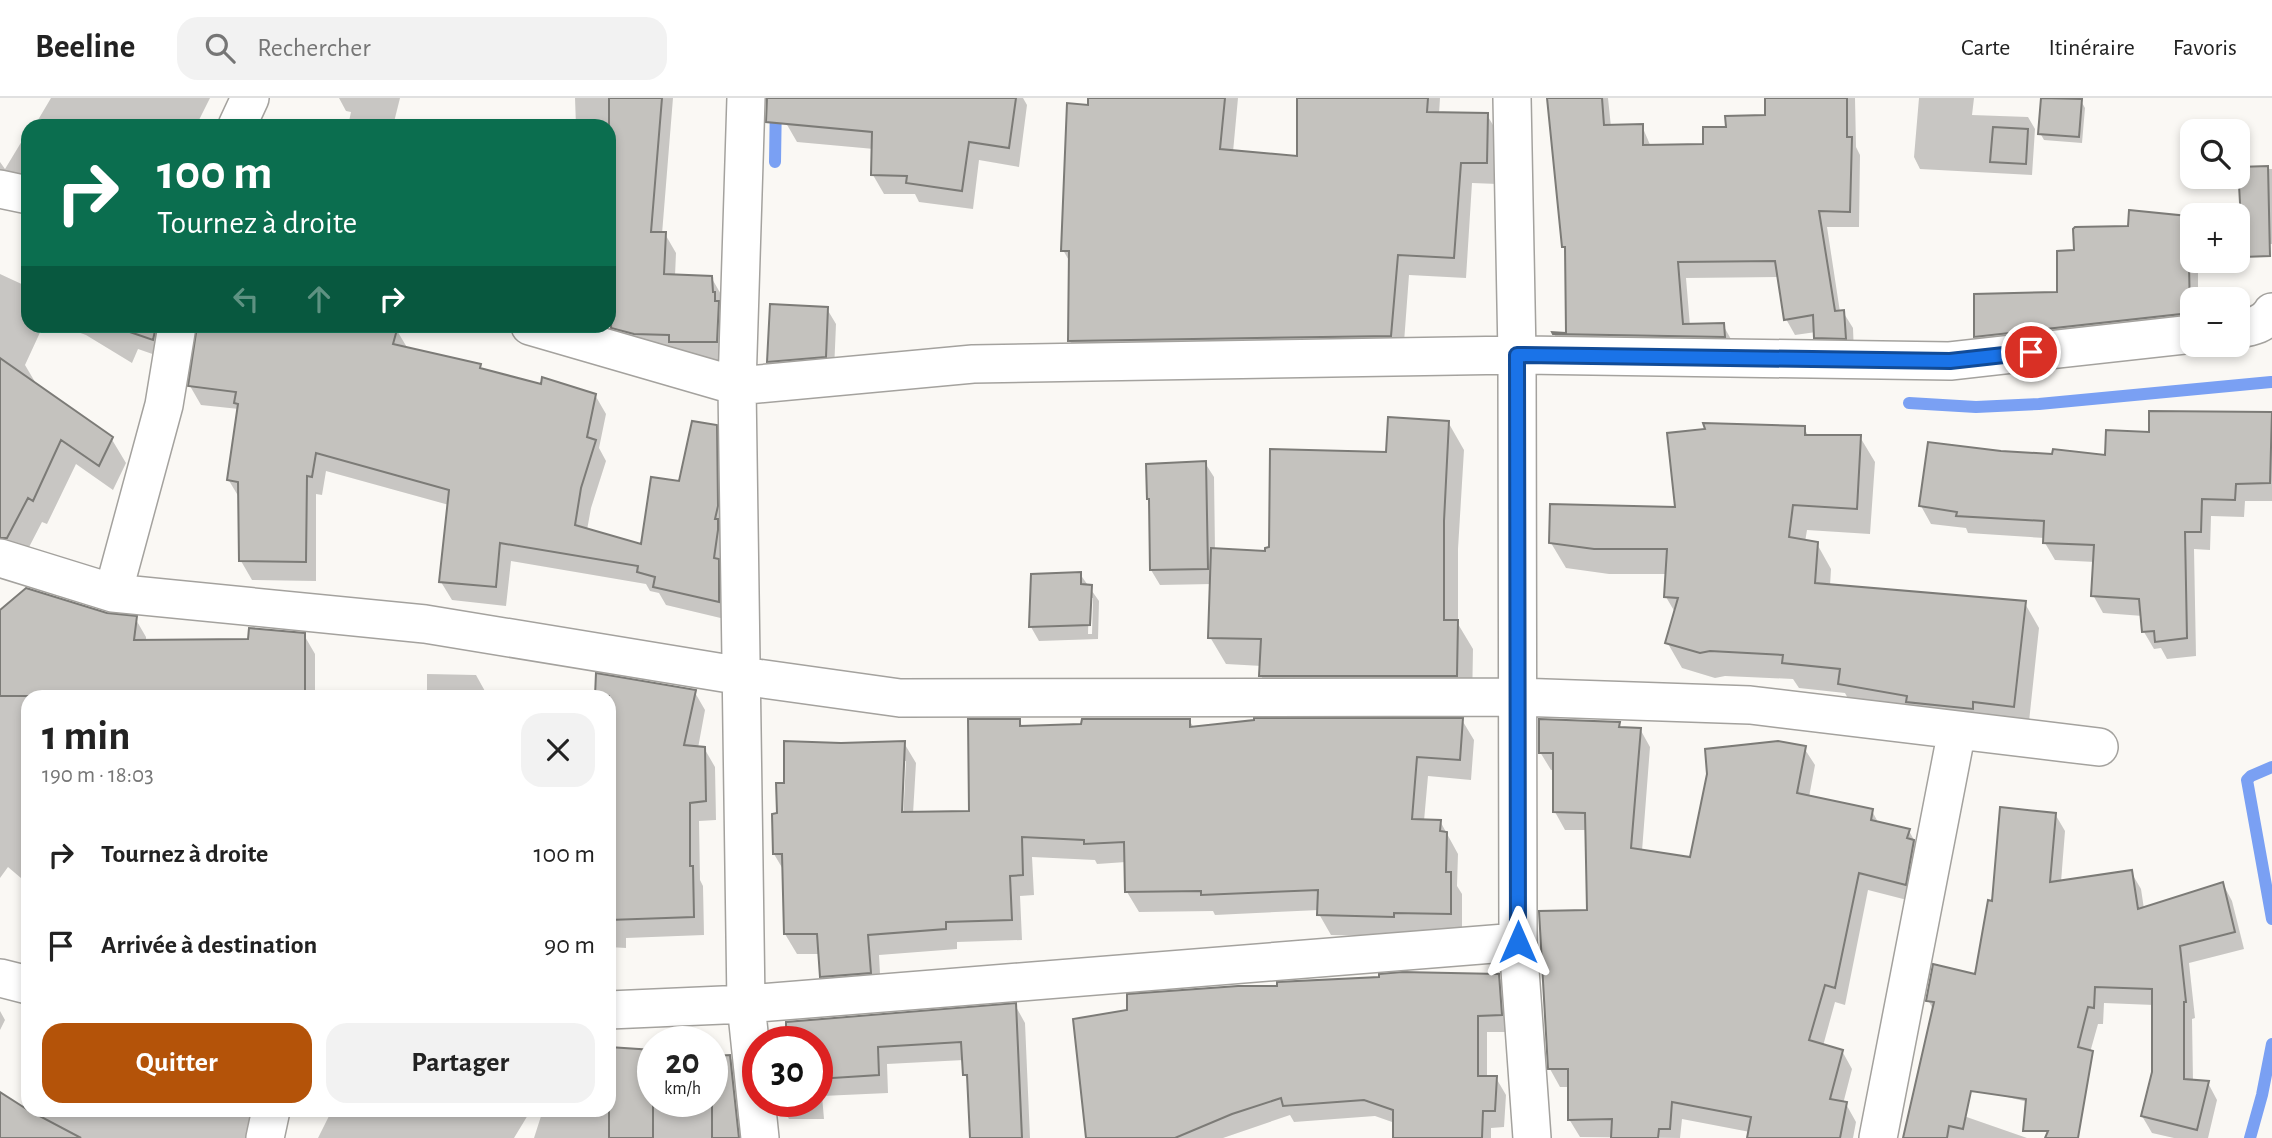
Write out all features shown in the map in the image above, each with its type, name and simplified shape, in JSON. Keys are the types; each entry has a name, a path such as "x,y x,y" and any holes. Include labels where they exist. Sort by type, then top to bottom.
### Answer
{"street":[{"path":"240,119 250,98"},
{"path":"746,98 737,386 746,1004 760,1138"},
{"path":"1511,98 1517,355 1518,942 1532,1138"},
{"path":"0,189 21,194"},
{"path":"2250,327 2267,320 2272,312"},
{"path":"113,593 164,405 176,333"},
{"path":"554,333 737,386 973,364 1517,355 1950,361 2180,335"},
{"path":"0,558 113,593 425,624 742,676 900,698 1517,698 1749,705 2099,747"},
{"path":"1878,1138 1957,730"},
{"path":"616,1010 746,1004 1518,942"},
{"path":"0,978 21,983"},
{"path":"265,1138 270,1117"}],"building":[{"path":"609,98 662,98 651,232 666,232 664,274 712,276 715,301 719,301 717,342 669,342 669,335 634,334 616,329 616,119 609,119"},
{"path":"767,98 1016,98 1009,148 969,142 962,191 906,183 907,176 871,175 872,132 766,122"},
{"path":"1088,98 1225,98 1220,149 1297,156 1297,98 1428,98 1427,112 1488,113 1487,163 1461,163 1454,258 1398,255 1391,336 1068,341 1069,251 1061,251 1067,103 1088,105"},
{"path":"1547,98 1602,98 1604,125 1643,124 1643,145 1703,144 1703,127 1726,127 1725,116 1765,115 1765,98 1847,98 1847,137 1852,137 1850,212 1819,211 1835,311 1844,310 1846,339 1814,338 1813,315 1784,320 1775,261 1678,262 1683,324 1724,323 1725,337 1553,334 1552,332 1566,333 1565,247 1562,247"},
{"path":"2041,98 2082,99 2079,137 2038,134"},
{"path":"1993,127 2028,129 2026,164 1990,162"},
{"path":"2268,166 2270,256 2250,257 2250,203 2240,203 2239,189 2250,189 2250,167"},
{"path":"2129,210 2180,215 2180,273 2189,273 2189,287 2180,287 2180,314 1974,337 1974,294 2057,292 2057,251 2074,250 2075,227 2128,226"},
{"path":"770,304 828,307 826,357 767,362"},
{"path":"133,333 154,333 153,340"},
{"path":"196,333 396,333 393,344 481,364 480,368 541,384 542,377 596,394 587,437 596,440 581,488 575,525 641,544 651,477 679,481 692,421 717,425 718,506 715,519 718,519 718,530 714,558 719,559 719,602 653,587 655,577 637,572 638,566 500,543 496,587 439,582 449,490 316,453 312,477 307,476 306,562 239,561 238,482 227,480 238,404 234,403 236,392 188,386"},
{"path":"0,358 113,437 99,466 61,440 33,501 28,498 7,538 0,538"},
{"path":"2149,411 2272,412 2270,483 2236,484 2235,500 2202,499 2201,532 2185,532 2187,638 2155,642 2154,631 2142,632 2139,599 2091,596 2094,545 2043,543 2044,521 1956,516 1957,512 1919,506 1928,442 2001,451 2052,454 2053,449 2105,455 2106,430 2149,432"},
{"path":"1388,417 1449,421 1444,521 1444,620 1458,620 1457,676 1259,676 1261,639 1208,638 1211,548 1265,551 1265,548 1269,547 1270,449 1386,452"},
{"path":"1703,423 1805,426 1805,435 1861,435 1857,509 1793,505 1789,537 1818,542 1815,583 2026,601 2014,707 1973,702 1973,709 1906,702 1907,696 1838,684 1840,669 1782,663 1783,655 1710,651 1700,653 1665,643 1678,598 1664,597 1667,549 1594,549 1549,543 1550,504 1675,507 1667,433 1705,429"},
{"path":"1206,461 1208,569 1150,570 1146,464"},
{"path":"1081,572 1081,584 1092,585 1090,625 1029,627 1031,574"},
{"path":"26,588 107,613 137,616 134,640 248,639 249,628 305,633 305,690 21,690 21,696 0,696 0,610"},
{"path":"596,673 696,690 684,745 705,747 706,801 690,803 690,866 693,866 694,917 616,920 616,690 595,690"},
{"path":"1254,718 1463,718 1460,760 1417,757 1412,819 1441,820 1440,831 1447,832 1446,872 1451,872 1451,914 1394,913 1394,917 1317,915 1318,890 1201,895 1201,891 1125,892 1124,842 1084,844 1084,840 1022,837 1023,875 1010,876 1012,920 946,922 946,929 868,935 871,973 820,977 817,934 784,934 782,854 773,854 772,814 777,813 776,783 784,783 784,741 905,741 902,812 969,811 968,719 1020,719 1020,726 1081,724 1082,719 1190,719 1190,727"},
{"path":"1539,719 1620,722 1619,727 1641,728 1631,848 1690,857 1707,774 1705,749 1778,741 1806,746 1797,793 1873,809 1871,820 1910,829 1907,838 1914,840 1906,885 1859,873 1835,988 1825,985 1809,1040 1843,1050 1830,1099 1847,1102 1840,1138 1747,1138 1751,1117 1672,1102 1670,1129 1659,1129 1658,1138 1611,1138 1612,1119 1568,1120 1568,1069 1548,1069 1539,911 1587,910 1585,813 1553,812 1553,753 1539,753"},
{"path":"2000,807 2056,813 2050,882 2132,870 2138,909 2223,882 2235,932 2180,946 2186,1002 2184,1079 2209,1081 2197,1130 2141,1116 2152,1072 2152,989 2095,987 2094,1008 2088,1007 2078,1047 2093,1051 2078,1138 2045,1138 2048,1131 2023,1131 2026,1099 1971,1091 1963,1129 1949,1126 1947,1138 1903,1138 1934,1002 1926,1001 1933,964 1975,974 1988,900 1992,901"},
{"path":"1379,974 1499,974 1502,1015 1478,1016 1478,1076 1497,1076 1495,1111 1483,1111 1482,1138 1393,1138 1393,1110 1364,1100 1283,1106 1281,1098 1232,1114 1175,1138 1086,1138 1073,1019 1127,1010 1127,994 1277,986 1277,982 1379,977"},
{"path":"1016,1003 1022,1138 970,1138 967,1075 963,1075 961,1042 878,1047 879,1075 833,1078 833,1026 786,1026 786,1022"},
{"path":"616,1047 637,1049 637,1117 653,1117 653,1138 609,1138 609,1117 616,1117"},
{"path":"728,1055 739,1138 712,1138 712,1117 728,1117"},
{"path":"0,1092 21,1106 21,1117 41,1117 81,1138 0,1138"}],"waterway":[{"path":"775,162 776,98"},
{"path":"1909,403 1976,407 2039,404 2271,382"},
{"path":"2272,767 2247,780 2272,919"},
{"path":"2250,1138 2272,1044"}],"route":[{"path":"1518,942 1517,355 1950,361 2031,352"}]}
